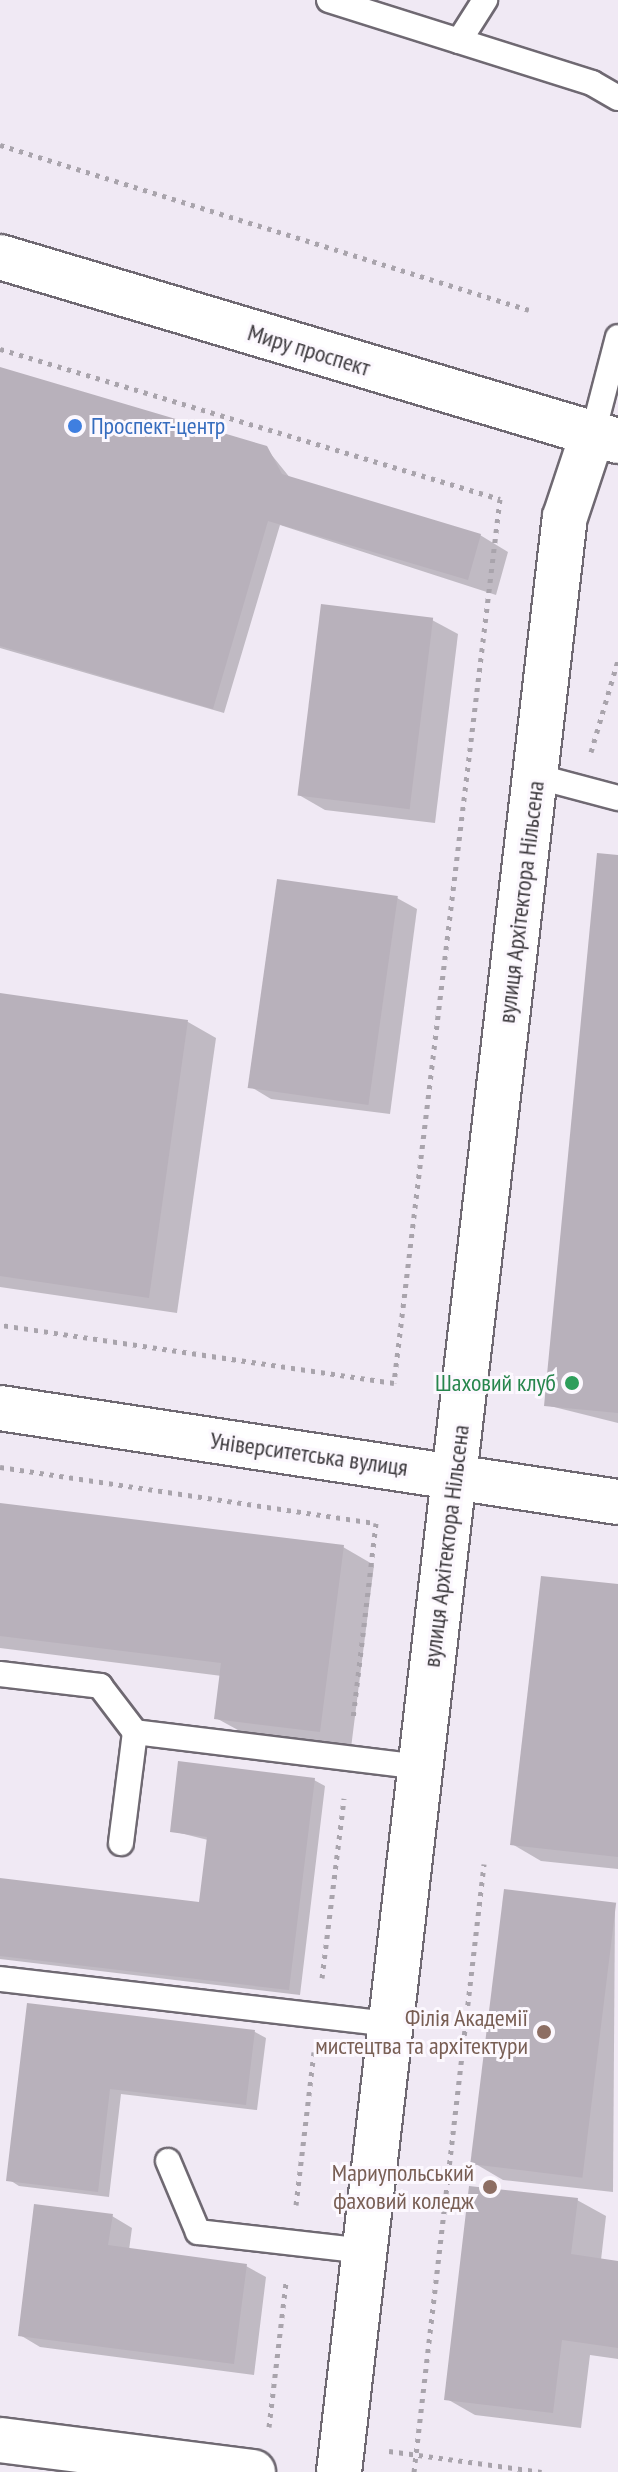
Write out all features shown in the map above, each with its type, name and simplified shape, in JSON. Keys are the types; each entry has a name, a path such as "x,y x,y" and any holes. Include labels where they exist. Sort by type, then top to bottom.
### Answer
{"street":[{"name":"Миру проспект","path":"0,257 606,437"},
{"name":"вулиця Архітектора Нільсена","path":"339,2472 565,517 606,437"},
{"name":"Університетська вулиця","path":"0,1408 618,1502"},
{"path":"0,2440 253,2472"}],"lane":[{"path":"329,0 459,41 618,98"},
{"path":"459,41 485,0"},
{"path":"606,437 618,337"},
{"path":"535,776 618,798"},
{"path":"0,1674 100,1686 135,1732 121,1843"},
{"path":"135,1732 420,1767"},
{"path":"0,1979 391,2024"},
{"path":"168,2161 198,2232 364,2251"}],"path":[{"path":"0,145 529,310"},
{"path":"0,349 500,499 394,1383 0,1325"},
{"path":"580,788 618,660"},
{"path":"0,1467 376,1523"},
{"path":"414,2472 484,1864"}],"building":[{"path":"0,367 267,446 282,474 481,534 468,580 268,521 213,709 0,646"},
{"path":"321,604 433,618 410,809 297,796"},
{"path":"597,853 618,855 618,1413 544,1406"},
{"path":"277,879 398,896 368,1105 248,1088"},
{"path":"0,993 188,1020 149,1298 0,1276"},
{"path":"0,1503 344,1545 320,1732 214,1719 221,1663 0,1636"},
{"path":"541,1576 618,1584 618,1857 510,1845"},
{"path":"178,1761 315,1778 289,1990 0,1956 0,1878 199,1902 207,1837 170,1832"},
{"path":"504,1889 616,1903 582,2178 470,2164"},
{"path":"27,2003 255,2030 246,2105 110,2089 98,2192 6,2181"},
{"path":"469,2186 578,2198 571,2254 618,2261 618,2348 562,2340 553,2413 444,2400"},
{"path":"34,2204 113,2214 108,2245 247,2264 234,2364 18,2336"}],"place":[{"name":"Проспект-центр","path":"75,426"},
{"name":"Шаховий клуб","path":"572,1383"},
{"name":"Філія Академії мистецтва та архітектури","path":"544,2032"},
{"name":"Мариупольський фаховий коледж","path":"490,2187"}]}
